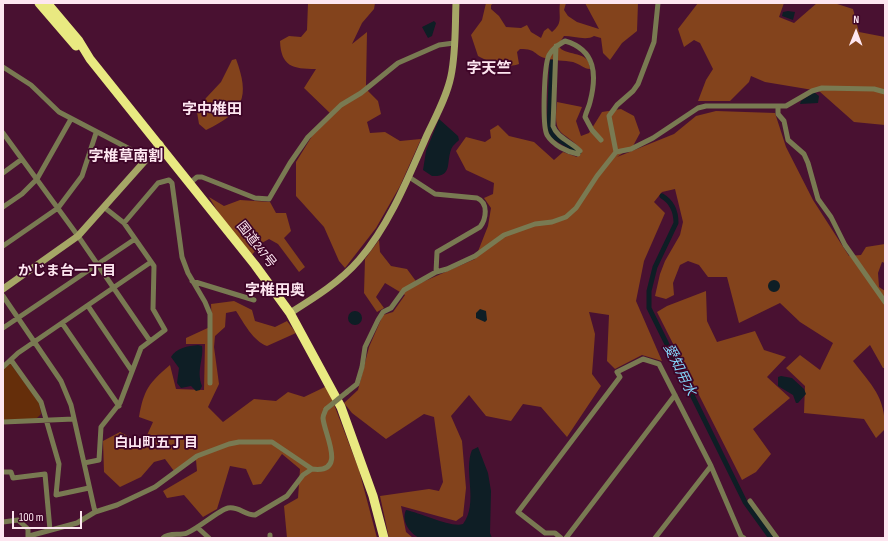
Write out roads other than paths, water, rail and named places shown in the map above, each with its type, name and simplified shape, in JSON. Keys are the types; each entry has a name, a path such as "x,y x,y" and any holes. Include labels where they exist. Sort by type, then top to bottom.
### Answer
{"highway":[{"name":"国道247号","path":"39,3 74,44 90,59 160,144 269,283 290,313 341,407 374,496 384,538"},
{"name":"国道247号","path":"47,3 79,41 90,59"}],"street":[{"path":"290,313 332,285 360,260 381,228 409,177 447,91 452,68 456,3"},
{"path":"616,152 610,116 617,105 636,87 654,42 658,3"},
{"path":"556,46 553,126 556,133 574,144 579,152 557,145 550,139 544,128 547,60 556,46 565,41 576,44 589,56 592,64 593,85 590,105 585,117 592,130 601,140"},
{"path":"190,183 197,177 202,177 255,198 269,199 290,163 308,137 341,105 361,93 398,64 439,45 454,43"},
{"path":"3,67 22,78 55,110 147,158"},
{"path":"3,522 18,520 28,529 28,537 77,524 95,512 117,505 154,487 168,479 186,463 200,454 239,442 272,442 312,469 319,470 326,468 332,458 331,444 323,418 326,409 357,384 362,367 365,347 383,312 391,308 404,290 436,272 447,269 474,256 504,234 534,224 552,222 566,217 576,208 597,176 616,152 630,148 653,138 702,107 735,105 786,106 812,91 822,88 874,89 885,92"},
{"path":"778,107 778,114 784,121 788,140 804,154 808,163 818,199 831,217 845,246 885,302"},
{"path":"3,207 22,194 36,179 71,119"},
{"path":"3,246 58,208 82,176 96,132"},
{"path":"4,136 98,264 150,341"},
{"path":"3,289 78,236 105,208 160,144"},
{"path":"3,173 22,159"},
{"path":"409,177 435,194 478,198 482,200 486,207 484,222 480,227 437,252 436,272"},
{"path":"124,223 158,183 169,180 172,183 181,252 192,281 203,298 210,314 210,383"},
{"path":"84,463 98,460 101,427 119,406 141,348 165,330 153,308 154,266 124,223 105,208"},
{"path":"3,328 134,239"},
{"path":"3,367 35,342 151,262"},
{"path":"192,281 254,300"},
{"path":"3,296 61,381 71,405 95,512"},
{"path":"88,306 132,371"},
{"path":"62,323 119,406"},
{"path":"561,538 555,532 545,533 518,512 620,377 617,372 643,358 659,364 711,466 741,537"},
{"path":"11,360 40,402 59,464 56,495 89,488"},
{"path":"566,538 675,395"},
{"path":"3,422 74,419"},
{"path":"655,538 711,466"},
{"path":"163,538 170,535 186,534 198,528 226,508 237,508 250,515 255,515 287,496 303,475 312,469"},
{"path":"3,472 11,472 13,478 45,474 50,530"},
{"path":"750,501 777,538"},
{"path":"198,528 209,538"}],"water":[{"path":"783,12 795,12 793,20 782,16"},
{"path":"434,21 436,23 432,36 428,38 422,27"},
{"path":"814,92 819,96 818,103 800,104 801,101"},
{"path":"439,119 458,136 459,140 452,149 446,172 439,176 432,176 423,170 426,151"},
{"path":"772,280 776,280 780,286 776,292 772,292 768,288 768,284"},
{"path":"480,309 486,311 487,320 485,322 476,318 476,313"},
{"path":"355,311 360,313 362,318 360,323 355,325 350,323 348,318 350,313"},
{"path":"198,345 202,346 200,380 202,386 200,390 196,391 191,386 181,388 177,383 179,368 171,357 176,351 186,347"},
{"path":"781,376 792,378 804,389 806,394 798,403 796,403 793,395 778,386 778,377"},
{"path":"478,447 488,473 491,491 490,533 492,538 419,538 412,533 405,522 406,510 451,524 463,524 468,516 470,507 470,458 472,450"}],"waterway":[{"name":"愛知用水","path":"552,62 549,127 553,136 579,152"},
{"name":"愛知用水","path":"662,196 673,208 676,223 655,267 649,291 649,308 745,502 771,538"}],"district":[{"name":"字天竺","path":"489,69"},
{"name":"字中椎田","path":"212,110"},
{"name":"字椎草南割","path":"126,157"},
{"name":"かじま台一丁目","path":"67,271"},
{"name":"字椎田奥","path":"275,291"},
{"name":"白山町五丁目","path":"156,443"}]}
